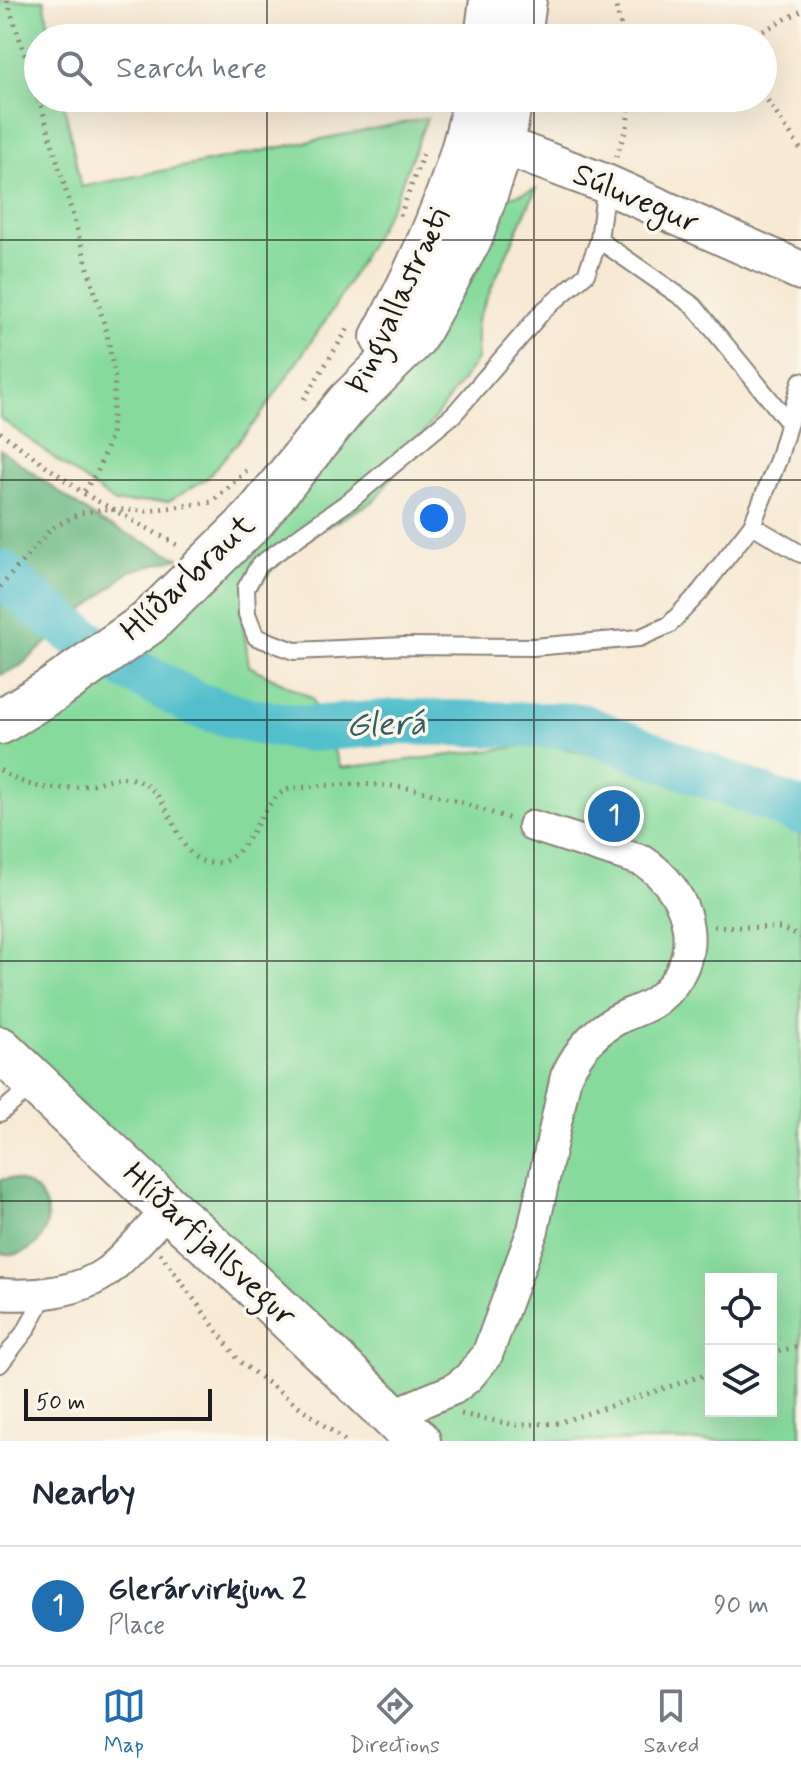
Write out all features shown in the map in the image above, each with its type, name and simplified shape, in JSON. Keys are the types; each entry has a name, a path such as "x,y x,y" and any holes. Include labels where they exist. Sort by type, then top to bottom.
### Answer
{"main road":[{"path":"489,24 492,0"},
{"path":"521,24 524,0"},
{"name":"Þingvallastræti","path":"348,403 413,339 470,238 483,125"},
{"name":"Hlíðarbraut","path":"0,722 54,689 148,623 253,520 348,403"},
{"name":"Hlíðarfjallsvegur","path":"0,1049 36,1083 157,1221 242,1274 406,1421"}],"street":[{"name":"Súluvegur","path":"483,125 801,271"},
{"path":"406,1421 468,1378 487,1355 533,1230 566,1076 574,1059 598,1031 619,1018 643,1009 669,989 685,960 689,927 678,895 657,870 643,861 533,826"},
{"path":"0,1294 46,1292 85,1283 107,1271 157,1221"}],"lane":[{"path":"606,184 599,240 586,274 543,311 454,414 352,499 259,565 246,588 247,614 256,637 295,651 404,646 533,647 639,638 669,625 699,593 752,525 778,460 801,381"},
{"path":"599,240 694,306 789,423"},
{"path":"752,525 801,554"},
{"path":"0,1113 36,1083"},
{"path":"0,1364 27,1329 46,1292"}],"path":[{"path":"7,0 24,53"},
{"path":"614,0 620,24"},
{"path":"776,24 801,11"},
{"path":"42,112 107,334 115,378 111,435 98,470 83,493"},
{"path":"606,184 627,127 629,112"},
{"path":"775,112 801,150"},
{"path":"395,230 428,143"},
{"path":"303,400 353,321"},
{"path":"0,432 83,493 209,563"},
{"path":"0,587 51,529 80,513 147,511 212,502 251,466"},
{"path":"0,770 34,788 72,789 113,778 138,780 156,792 191,854 217,863 235,856 263,813 285,790 324,784 414,789 533,826"},
{"path":"689,927 780,928 801,937"},
{"path":"157,1221 240,1362 345,1441"},
{"path":"777,1352 801,1345"},
{"path":"406,1421 515,1425 558,1423 705,1375"}],"green space":[{"path":"0,0 44,0 48,24 24,24 24,112 66,112 81,187 427,118 396,197 334,308 258,419 206,479 169,501 115,503 0,418"},
{"path":"536,189 477,320 477,360 374,501 290,547 241,608 249,666 312,698 341,768 544,744 657,768 801,826 801,1441 446,1441 0,1031 0,745 164,635 500,200"},
{"path":"0,449 99,521 179,558 130,571 19,667 0,675"},
{"path":"10,1178 29,1185 41,1197 47,1211 47,1225 41,1238 31,1248 17,1254 0,1253 0,1180"}],"waterway":[{"name":"Glerá","path":"0,572 107,657 197,705 253,721 309,729 400,722 580,726 801,812"}],"place":[{"name":"Glerárvirkjun 2","path":"614,816"}]}
